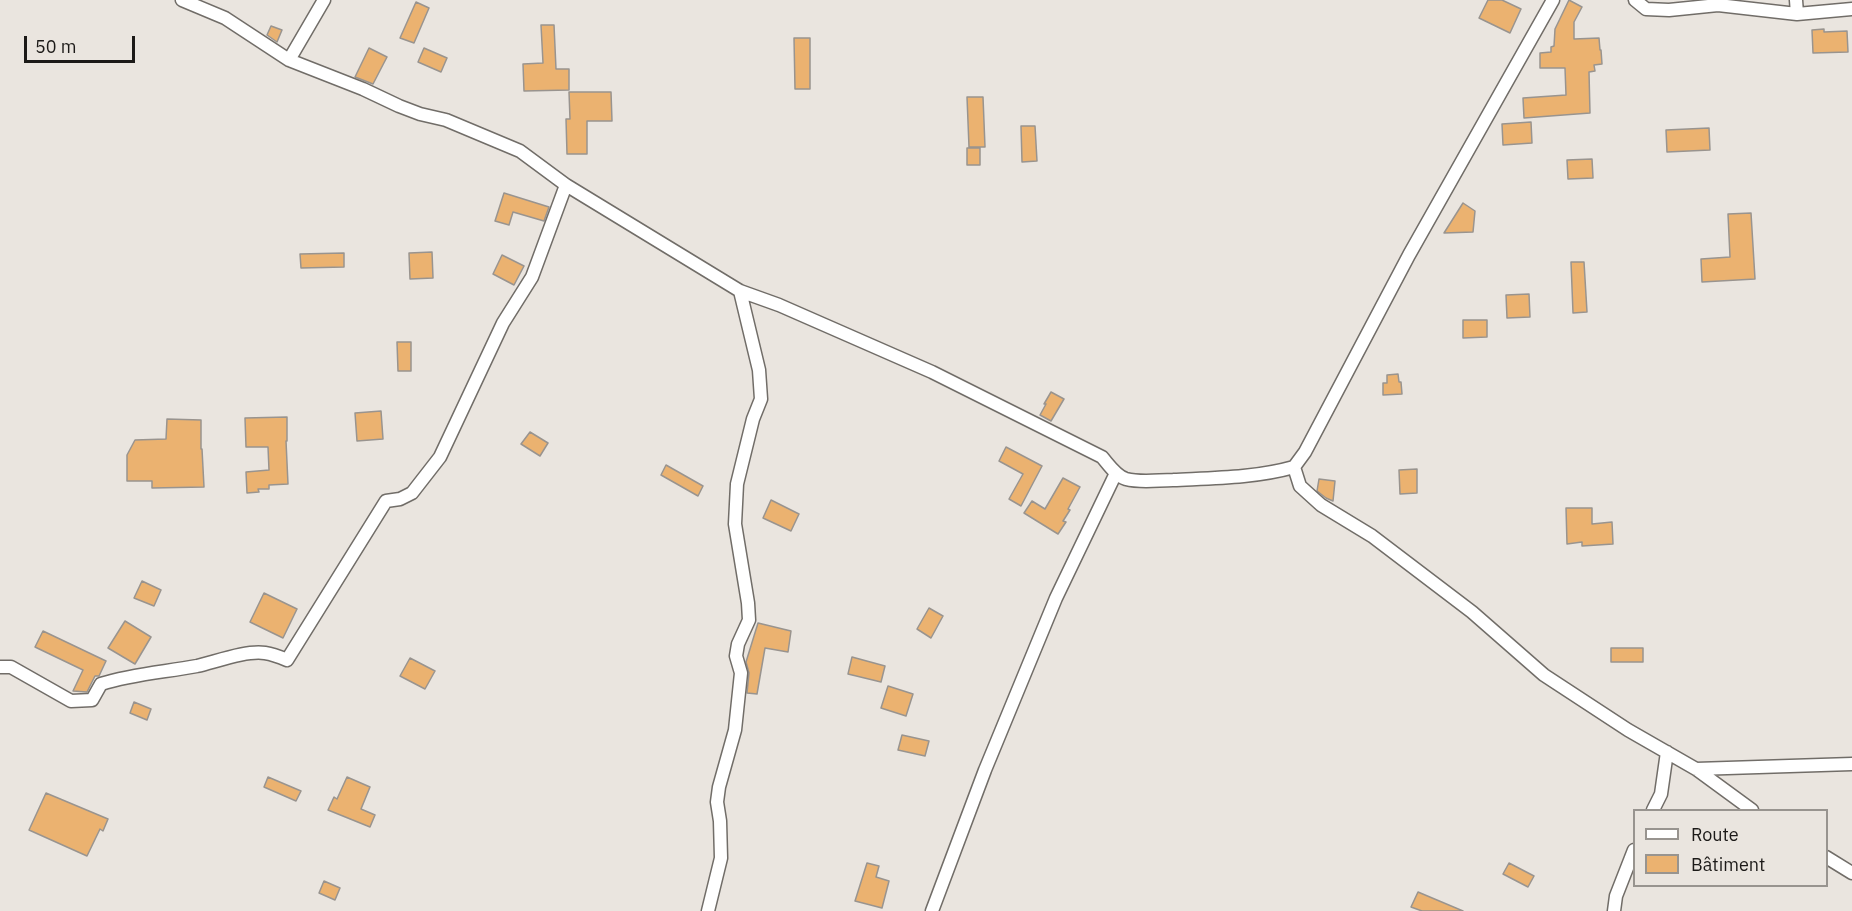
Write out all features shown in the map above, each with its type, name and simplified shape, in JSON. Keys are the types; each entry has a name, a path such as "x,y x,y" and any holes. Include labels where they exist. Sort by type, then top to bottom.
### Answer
{"street":[{"path":"182,0 225,18 289,60 399,106 446,120 520,151 566,185 740,291 779,304 932,372 1102,458 1124,479 1140,482 1225,478 1275,472 1294,467 1305,452 1409,255 1552,0"},
{"path":"289,60 324,0"},
{"path":"1635,0 1646,9 1718,5 1797,14 1852,9"},
{"path":"1796,0 1797,14"},
{"path":"0,668 11,667 71,701 92,700 101,684 119,678 198,666 214,660 253,653 265,652 287,660 386,501 400,499 412,493 440,457 503,323 532,277 566,185"},
{"path":"708,911 721,858 717,802 735,730 741,673 736,656 738,644 749,620 735,524 736,484 753,419 761,399 759,370 740,291"},
{"path":"1294,467 1300,486 1321,505 1372,536 1472,612 1544,675 1628,730 1696,769 1751,809"},
{"path":"932,911 985,770 1056,598 1116,473"},
{"path":"1654,809 1661,794 1667,752"},
{"path":"1696,769 1852,764"},
{"path":"1614,911 1616,896 1633,855"},
{"path":"1828,858 1852,873"}],"building":[{"path":"1488,0 1502,0 1521,9 1510,33 1479,18"},
{"path":"1569,0 1582,7 1574,22 1574,39 1599,38 1602,64 1594,65 1595,71 1589,72 1590,113 1524,118 1523,98 1566,95 1565,68 1540,68 1540,53 1551,52 1551,47 1554,46 1555,29"},
{"path":"416,2 429,8 414,43 400,38"},
{"path":"541,25 554,25 556,69 569,69 569,90 524,91 523,64 543,63"},
{"path":"271,26 282,30 277,42 267,35"},
{"path":"1824,29 1824,32 1847,31 1848,52 1813,53 1812,30"},
{"path":"794,38 810,38 810,89 795,89"},
{"path":"369,48 387,57 373,84 355,77"},
{"path":"424,48 447,58 441,72 418,62"},
{"path":"569,92 611,92 612,121 587,121 587,154 567,154 566,119 570,119"},
{"path":"967,97 983,97 985,147 969,147"},
{"path":"1531,122 1532,143 1503,145 1502,124"},
{"path":"1021,126 1035,126 1037,161 1022,162"},
{"path":"1709,128 1710,150 1667,152 1666,130"},
{"path":"967,148 980,148 980,165 967,165"},
{"path":"1592,159 1593,178 1568,179 1567,160"},
{"path":"504,193 549,207 544,221 513,212 509,225 495,221"},
{"path":"1463,203 1475,211 1473,232 1444,233"},
{"path":"1751,213 1755,279 1702,282 1701,259 1730,257 1728,214"},
{"path":"432,252 433,278 410,279 409,253"},
{"path":"344,253 344,267 301,268 300,254"},
{"path":"502,255 524,266 514,285 493,274"},
{"path":"1571,262 1584,262 1587,312 1573,313"},
{"path":"1529,294 1530,317 1507,318 1506,295"},
{"path":"1463,320 1487,320 1487,337 1463,338"},
{"path":"397,342 411,342 411,371 398,371"},
{"path":"1398,374 1402,394 1383,395 1383,383 1387,383 1387,375"},
{"path":"1051,392 1064,399 1051,421 1040,415"},
{"path":"381,411 383,439 357,441 355,413"},
{"path":"287,417 288,484 269,485 269,489 258,489 259,492 247,493 246,472 269,470 268,447 246,447 245,418"},
{"path":"167,419 201,420 204,487 152,488 152,481 127,481 127,455 135,440 166,439"},
{"path":"530,432 548,443 540,456 521,444"},
{"path":"1006,447 1042,466 1021,506 1009,499 1023,474 999,461"},
{"path":"666,465 703,486 698,496 661,475"},
{"path":"1417,469 1417,493 1400,494 1399,470"},
{"path":"1063,478 1080,487 1063,521 1066,522 1058,534 1024,513 1032,501 1045,509"},
{"path":"1319,479 1335,481 1333,501 1317,491"},
{"path":"771,500 799,514 791,531 763,518"},
{"path":"1566,508 1592,508 1592,524 1612,522 1613,544 1582,546 1582,542 1567,544"},
{"path":"142,581 161,590 154,606 134,598"},
{"path":"264,593 297,609 283,638 250,622"},
{"path":"929,608 943,616 931,638 917,629"},
{"path":"125,621 151,637 135,664 108,648"},
{"path":"758,623 791,631 788,652 765,648 757,694 747,693 749,673 746,662"},
{"path":"43,631 106,661 99,676 95,676 87,692 73,691 83,670 35,647"},
{"path":"1611,648 1643,648 1643,662 1611,662"},
{"path":"852,657 885,666 881,682 848,674"},
{"path":"410,658 435,671 425,689 400,676"},
{"path":"888,686 913,694 906,716 881,708"},
{"path":"134,702 151,709 147,720 130,713"},
{"path":"902,735 929,741 925,756 898,750"},
{"path":"268,777 301,791 296,801 264,787"},
{"path":"347,777 370,787 361,809 375,815 370,827 328,810 334,797 337,799"},
{"path":"46,793 108,819 103,831 100,829 87,856 29,830"},
{"path":"867,863 879,866 876,877 889,881 882,908 855,901"},
{"path":"1509,863 1534,876 1528,887 1503,874"},
{"path":"324,881 340,888 335,900 319,893"},
{"path":"1418,892 1463,911 1422,911 1411,907"}]}
